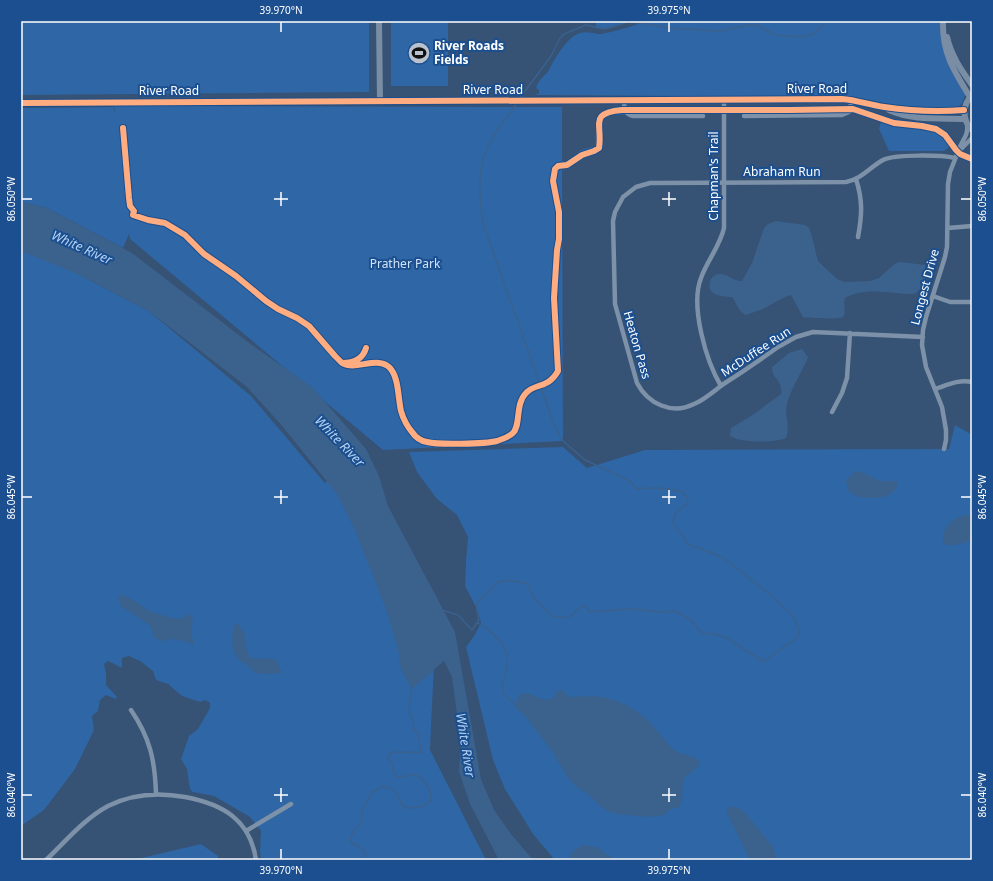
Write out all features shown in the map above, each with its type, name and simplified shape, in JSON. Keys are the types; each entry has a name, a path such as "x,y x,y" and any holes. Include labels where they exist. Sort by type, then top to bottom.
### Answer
{"street":[{"path":"379,21 380,101"},
{"path":"943,21 952,55 972,85"},
{"path":"943,21 944,42 948,58 955,74 971,96 966,103 964,110 966,121 972,130"},
{"path":"624,100 625,110 633,116 703,116"},
{"name":"Chapman's Trail","path":"721,386 712,368 704,343 698,311 697,294 701,276 723,234 725,220 724,100"},
{"path":"744,116 842,115 849,112 852,100"},
{"name":"River Road","path":"21,103 852,100 863,101 901,114 922,119 966,121"},
{"name":"River Road","path":"884,107 922,112 964,110"},
{"name":"Longest Drive","path":"944,449 946,440 944,413 926,367 923,355 923,337 926,317 945,257 948,228 948,184 955,158 968,133 966,121"},
{"name":"Longest Drive","path":"958,152 972,138"},
{"name":"Abraham Run","path":"615,212 623,197 636,187 643,184 659,182 846,182 856,179 889,158 945,156 955,158"},
{"path":"856,179 862,203 862,219 858,238"},
{"name":"Heaton Pass","path":"615,212 613,221 615,304 640,389 656,404 667,408 678,409 694,404 721,386"},
{"path":"948,228 972,226"},
{"path":"933,296 950,302 972,302"},
{"name":"McDuffee Run","path":"721,386 778,347 796,337 813,332 923,337"},
{"path":"832,412 842,393 847,378 850,333"},
{"path":"935,389 961,381 972,382"},
{"path":"131,710 142,726 151,748 155,766 156,794"},
{"path":"46,860 86,821 103,809 131,797 156,794 182,797 210,803 231,814 246,832 252,844 256,860"},
{"path":"246,832 291,804"}],"green space":[{"path":"21,21 369,21 369,92 21,95"},
{"name":"River Roads Fields","path":"391,21 448,21 448,86 391,86"},
{"path":"596,21 941,21 944,52 950,69 965,95 962,103 957,108 914,109 855,97 535,95 539,93 539,90 536,88 538,82 548,71 562,48 575,35 585,32 601,34 641,23 627,23 604,28 596,27"},
{"name":"Prather Park","path":"114,106 562,107 562,161 569,161 581,150 595,146 595,129 597,120 609,108 852,106 894,119 936,126 947,133 957,149 963,154 972,157 972,160 957,156 950,146 944,151 889,151 879,129 881,121 851,111 610,115 602,121 601,151 562,170 563,441 383,450 130,239 129,234 123,248 47,208 21,202 21,108 113,107 115,114"},
{"path":"21,250 63,266 150,312 251,396 325,483 334,476 434,662 430,750 486,860 261,860 261,831 250,817 214,796 193,792 190,789 187,769 181,759 189,736 198,729 210,708 210,703 205,700 200,702 182,696 168,684 156,680 153,671 140,661 129,656 122,658 122,668 108,661 104,664 106,685 117,697 116,699 106,695 100,700 98,711 92,716 94,730 75,769 44,810 21,826"},
{"path":"955,425 972,435 972,860 555,860 533,834 505,789 493,760 466,647 481,623 478,611 465,586 468,537 457,515 437,499 417,472 409,452 563,447 587,468 645,450 949,449"},
{"path":"201,844 218,856 218,860 133,860"}],"water":[{"name":"White River","path":"21,202 47,208 132,253 248,342 313,388 366,449 379,476 388,506 455,632 481,779 494,810 511,834 533,860 499,860 470,804 459,772 461,744 452,677 444,661 412,689 401,669 398,649 388,615 376,583 354,528 337,494 283,427 247,387 150,312 80,275 21,251"},
{"path":"776,221 805,225 809,228 818,261 837,279 845,282 870,281 879,278 896,263 901,262 925,265 926,273 924,281 914,294 870,291 853,294 845,298 845,313 841,318 803,317 791,295 763,309 746,315 743,314 732,297 717,295 711,291 709,285 711,279 713,276 722,274 742,281 752,263 764,228 768,224"},
{"path":"802,349 808,357 788,399 786,413 788,429 786,438 774,441 758,442 742,440 730,436 731,428 754,414 781,394 779,382 773,374 772,367 789,353"},
{"path":"859,471 880,481 898,481 896,488 892,493 877,498 854,495 849,492 846,481 853,473"},
{"path":"972,515 972,541 955,545 944,544 944,534 948,525 961,516"},
{"path":"122,595 132,599 147,610 157,614 178,619 183,618 186,614 190,616 193,620 191,631 194,646 188,642 172,639 161,641 154,637 150,625 121,606 118,597"},
{"path":"237,623 245,634 247,652 250,658 276,659 282,673 255,673 251,668 238,659 232,640 234,625"},
{"path":"562,690 569,697 591,696 608,698 624,704 645,718 673,749 697,759 700,762 695,769 683,779 682,799 679,808 672,808 664,815 649,817 616,814 599,805 588,794 574,785 566,775 553,752 525,716 515,707 518,698 522,694 527,693 549,700 554,697 557,691"},
{"path":"732,807 742,810 747,815 773,847 777,860 750,860 727,813 728,808"},
{"path":"583,845 597,847 605,854 617,860 569,860 572,852"}],"waterway":[{"path":"520,98 551,56 560,38 564,34 586,25 603,29 631,22 668,28 720,31 755,25 775,35 800,37 814,34 826,21"},
{"path":"442,610 458,615 472,630 479,620 477,609 479,601 497,584 508,580 527,583 533,596 552,616 566,618 571,616 582,606 586,606 589,612 630,609 660,612 675,611 691,620 702,633 715,634 727,638 764,662 795,640 799,634 799,629 795,619 771,595 722,557 688,544 673,523 675,514 687,504 688,500 683,492 660,488 637,489 630,481 585,460 563,441 555,427 484,226 481,205 480,174 485,154 495,133 517,103"},
{"path":"478,623 490,631 504,647 508,660 503,683 503,693 515,704"},
{"path":"365,860 365,851 353,844 350,839 354,830 362,823 362,810 372,791 375,791 383,786 391,788 397,793 401,804 408,808 423,806 431,800 431,792 420,777 417,775 397,777 393,771 393,765 388,758 391,753 395,752 421,752 418,732 414,730 413,720 410,715 409,706 412,687"}],"cycle path":[{"path":"21,103 842,99 904,109 934,111 964,110"},
{"path":"342,363 347,365 378,363 389,367 395,376 401,411 404,419 408,427 417,438 423,441 441,444 483,443 497,441 508,437 513,433 517,425 520,403 526,393 533,388 550,381 558,371 554,298 559,239 559,212 553,181 555,169 558,166 567,165 582,155 599,148 599,122 601,117 611,112 622,110 853,109 894,123 936,129 945,135 960,154 972,159"},
{"path":"123,128 129,198 130,206 134,211 133,215 148,220 165,223 185,235 204,254 236,276 266,301 309,326 342,363 357,360 363,355 366,348"}],"place":[{"name":"River Roads Fields","path":"419,53"}]}
